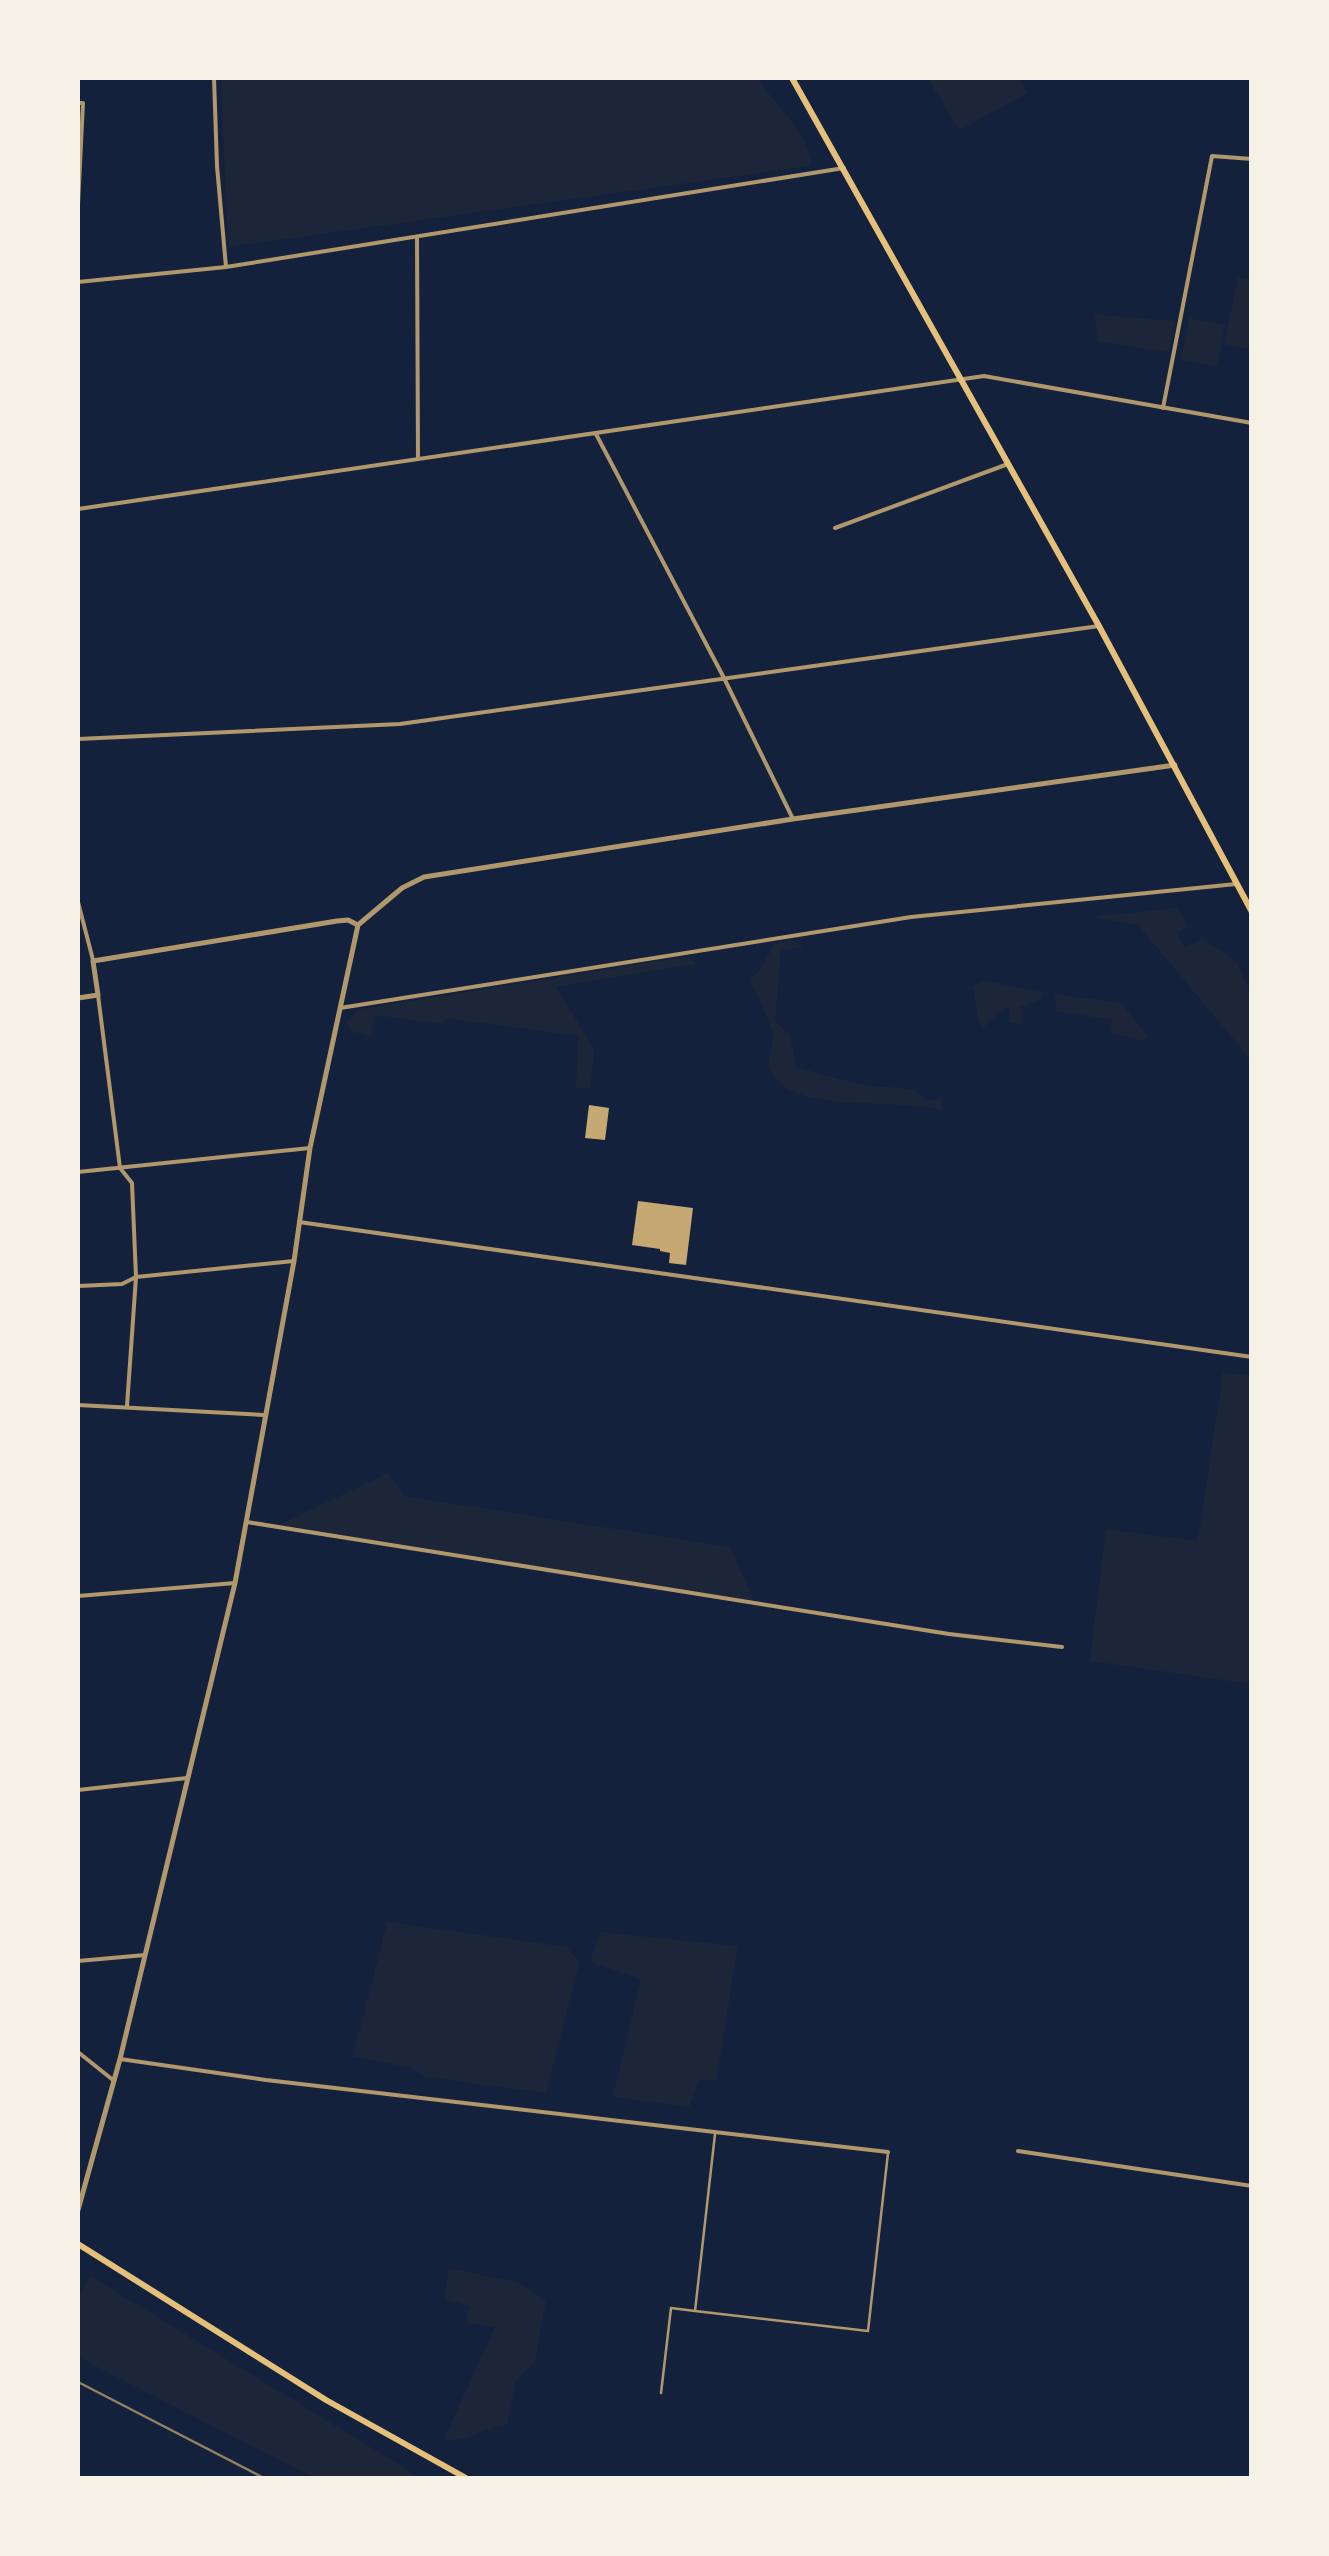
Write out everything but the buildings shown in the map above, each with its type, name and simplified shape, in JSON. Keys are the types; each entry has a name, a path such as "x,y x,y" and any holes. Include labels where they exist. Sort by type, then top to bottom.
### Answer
{"main road":[{"path":"792,78 1100,626 1252,912"},
{"path":"78,2244 326,2400 466,2478"}],"street":[{"path":"214,78 226,267"},
{"path":"78,102 83,103 78,205"},
{"path":"1163,408 1212,156 1252,159"},
{"path":"78,282 226,267 844,168"},
{"path":"417,236 418,458"},
{"path":"78,509 984,376 1252,424"},
{"path":"596,434 793,819"},
{"path":"835,528 1008,464"},
{"path":"78,739 400,724 1100,626"},
{"path":"78,2210 120,2059 235,1583 294,1261 310,1148 358,925 402,888 424,877 1175,765"},
{"path":"340,1008 911,917 1236,884"},
{"path":"78,902 93,961 120,1168 132,1184 136,1277 128,1406"},
{"path":"93,961 337,921 348,920 358,925"},
{"path":"78,998 98,995"},
{"path":"78,1172 310,1148"},
{"path":"300,1222 1252,1357"},
{"path":"78,1286 122,1284 136,1277 294,1261"},
{"path":"78,1405 264,1414"},
{"path":"248,1522 949,1634 1062,1647"},
{"path":"78,1596 235,1583"},
{"path":"78,1790 189,1778"},
{"path":"78,1961 145,1954"},
{"path":"78,2052 113,2080"},
{"path":"120,2059 266,2080 888,2152"},
{"path":"1018,2151 1252,2186"}],"lane":[{"path":"696,2311 716,2132"},
{"path":"661,2393 671,2308 868,2331 888,2152"}],"shaded area":[{"path":"221,78 758,78 803,138 811,161 810,166 228,247"},
{"path":"1019,78 1027,93 960,130 929,81"},
{"path":"1238,277 1251,280 1251,350 1224,344"},
{"path":"1094,314 1174,321 1169,352 1098,342"},
{"path":"1189,318 1225,325 1217,367 1181,360"},
{"path":"1176,908 1189,926 1177,933 1185,948 1203,939 1236,961 1251,994 1251,1060 1138,925 1090,917"},
{"path":"792,940 804,947 781,951 775,1022 789,1034 797,1066 870,1086 910,1090 927,1100 942,1099 941,1111 826,1100 785,1087 772,1074 768,1063 772,1030 750,980 775,943"},
{"path":"689,956 696,964 556,987 594,1049 590,1089 576,1088 578,1036 445,1018 443,1024 375,1015 371,1037 351,1031 346,1023 360,1009"},
{"path":"986,981 1045,993 1042,999 1018,1008 1023,1009 1021,1024 1008,1023 1010,1008 1004,1008 983,1028 972,986"},
{"path":"1055,994 1121,1003 1148,1036 1144,1041 1111,1033 1112,1020 1056,1011"},
{"path":"1223,1372 1251,1376 1251,1684 1090,1661 1106,1529 1198,1541"},
{"path":"388,1473 405,1496 730,1547 755,1603 277,1526"},
{"path":"387,1922 567,1947 579,1963 546,2093 427,2077 408,2067 353,2057"},
{"path":"600,1932 738,1946 716,2081 699,2080 689,2107 613,2097 641,1979 590,1962"},
{"path":"449,2268 516,2282 546,2300 535,2363 516,2380 507,2425 453,2440 444,2439 495,2327 465,2323 470,2306 445,2299"},
{"path":"90,2276 421,2478 314,2478 78,2357 78,2297"}],"railway":[{"path":"78,2382 264,2478"}]}
